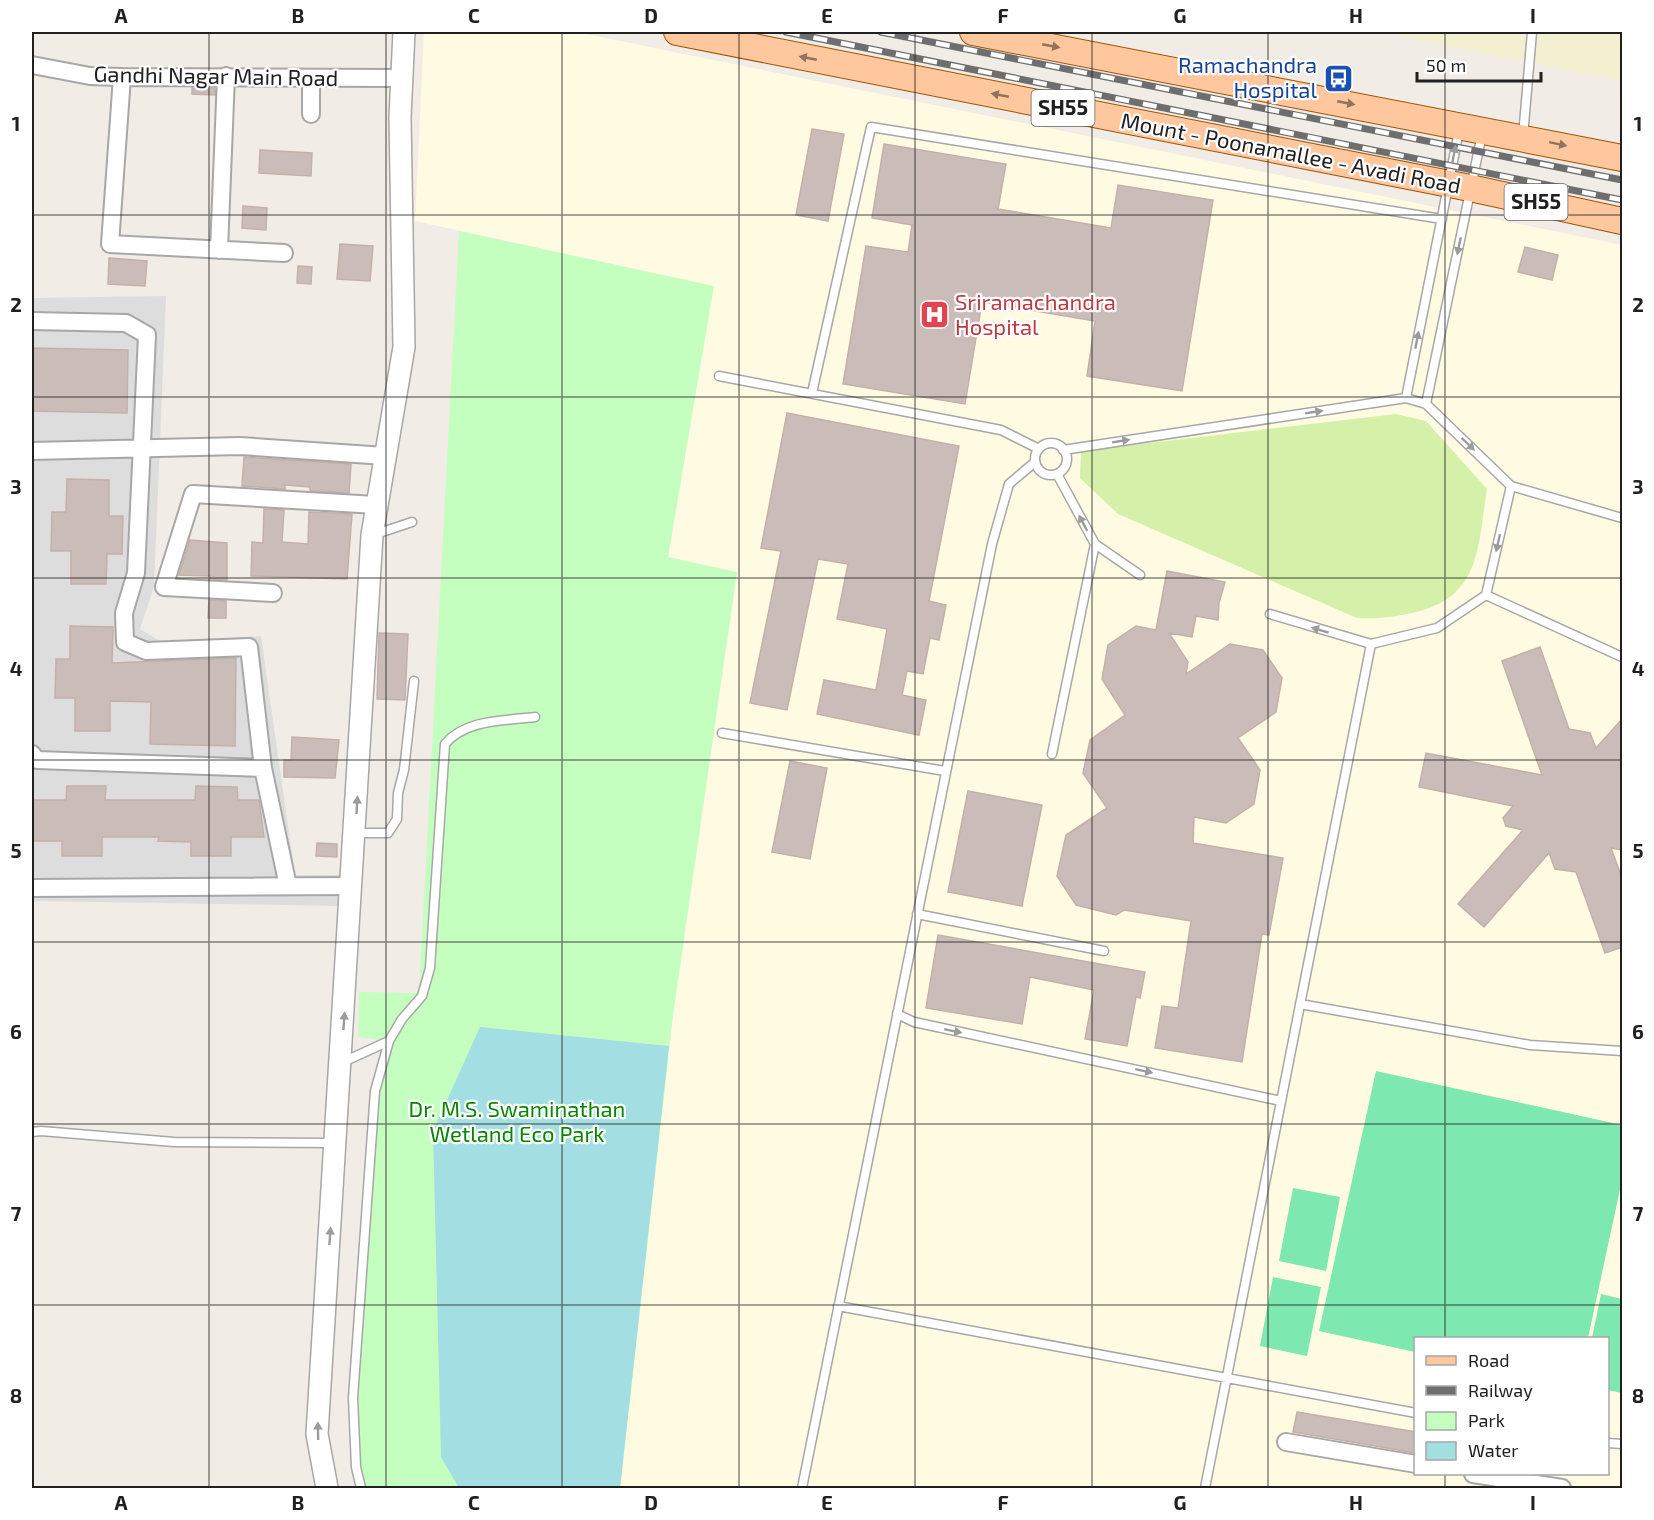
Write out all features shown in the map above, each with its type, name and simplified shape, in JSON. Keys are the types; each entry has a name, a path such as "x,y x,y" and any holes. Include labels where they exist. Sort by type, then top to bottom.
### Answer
{"main road":[{"name":"Mount - Poonamallee - Avadi Road","path":"677,32 1459,186 1623,221"},
{"path":"973,32 1523,136 1623,158"}],"street":[{"path":"327,1488 317,1434 372,535 404,347 401,78 404,32"},
{"name":"Gandhi Nagar Main Road","path":"32,65 90,76 401,78"},
{"path":"219,250 226,76"},
{"path":"122,77 110,244 284,253"},
{"path":"311,78 311,114"},
{"path":"32,321 126,323 147,335 144,448 136,573 124,613 125,642 146,651 249,647 263,768 288,886"},
{"path":"32,451 240,446 385,456"},
{"path":"273,592 164,587 193,494 376,505"},
{"path":"32,754 37,760 263,768"},
{"path":"32,888 352,886"},
{"path":"1286,1442 1414,1464"},
{"path":"1485,1475 1562,1488"}],"lane":[{"path":"1523,136 1532,32"},
{"path":"812,393 871,127 1442,219"},
{"path":"1426,404 1459,186 1471,127"},
{"path":"1406,398 1442,219 1459,186 1471,127"},
{"path":"718,375 1001,430 1039,448 1051,443 1063,450 1406,398 1426,404 1511,486 1623,518"},
{"path":"802,1488 992,544 1009,484 1035,462 1039,448"},
{"path":"1057,474 1066,463 1063,450"},
{"path":"1035,462 1043,473 1057,474"},
{"path":"1057,474 1095,544 1140,575"},
{"path":"1270,614 1371,644 1437,628 1486,596 1511,486"},
{"path":"372,535 412,522"},
{"path":"1052,754 1095,544"},
{"path":"1486,596 1623,657"},
{"path":"1205,1488 1371,644"},
{"path":"355,833 388,833 398,819 398,793 414,681"},
{"path":"361,1488 356,1467 353,1398 375,1091 389,1041 402,1019 422,996 430,968 445,744 455,732 474,725 535,717"},
{"path":"722,733 945,771"},
{"path":"917,914 1104,951"},
{"path":"1300,1004 1530,1045 1623,1051"},
{"path":"897,1014 914,1022 1281,1101"},
{"path":"341,1063 389,1041"},
{"path":"32,1132 174,1142 336,1143"},
{"path":"838,1306 1414,1413"}],"shaded area":[{"path":"424,32 576,32 1622,245 1622,1488 620,1488 673,1015 737,573 668,558 713,286 415,221"},
{"path":"1380,32 1622,32 1622,81"},
{"path":"166,296 154,587 140,629 163,643 261,636 295,875 344,875 342,906 32,901 32,298"}],"green space":[{"name":"Dr. M.S. Swaminathan Wetland Eco Park","path":"459,231 714,286 668,557 737,572 673,1015 620,1488 361,1488 353,1398 375,1091 389,1041 358,1037 359,992 419,993"},
{"path":"1396,414 1426,421 1487,489 1478,547 1466,579 1455,592 1440,603 1404,615 1357,618 1118,514 1080,478 1081,451"},
{"path":"1376,1071 1622,1125 1622,1180 1588,1337 1414,1337 1414,1352 1319,1331"},
{"path":"1293,1188 1340,1197 1326,1271 1279,1261"},
{"path":"1273,1277 1321,1287 1307,1356 1260,1346"},
{"path":"1601,1294 1622,1299 1622,1393 1609,1390 1609,1337 1592,1337"}],"water":[{"path":"480,1027 669,1046 620,1488 459,1488 441,1457 433,1131"}],"building":[{"path":"192,88 215,88 215,95 192,94"},
{"path":"812,129 844,134 828,221 796,215"},
{"path":"884,144 1006,164 998,209 1111,228 1118,185 1213,200 1182,391 1087,376 1095,321 982,302 965,404 843,384 866,246 908,252 912,225 872,218"},
{"path":"260,150 312,153 311,176 259,173"},
{"path":"243,206 267,208 266,230 242,228"},
{"path":"340,244 373,246 370,281 337,279"},
{"path":"1525,247 1558,255 1552,280 1518,272"},
{"path":"109,258 147,261 145,286 108,284"},
{"path":"298,266 312,267 311,284 297,283"},
{"path":"32,348 128,350 127,413 32,411"},
{"path":"787,413 959,446 929,601 946,605 939,640 930,638 923,674 907,671 902,695 926,700 919,735 817,714 824,680 876,690 887,629 837,619 848,564 818,559 787,710 750,703 781,551 761,548"},
{"path":"244,457 351,464 349,493 310,491 310,487 285,485 285,489 242,486"},
{"path":"67,479 109,480 109,516 123,516 122,554 107,554 106,584 71,584 71,551 51,551 52,512 66,512"},
{"path":"264,509 284,510 282,542 308,544 309,512 352,514 347,579 251,576 252,542 263,543"},
{"path":"190,540 227,543 227,580 209,579 210,576 179,575"},
{"path":"1167,571 1225,582 1219,603 1218,620 1196,616 1192,637 1169,633 1188,662 1186,674 1230,644 1263,650 1282,678 1276,712 1238,738 1260,770 1254,804 1226,823 1194,817 1193,843 1283,858 1269,935 1262,934 1242,1062 1155,1048 1162,1006 1178,1008 1191,921 1124,910 1116,915 1076,905 1057,876 1066,835 1107,808 1083,773 1090,740 1125,715 1102,679 1108,645 1136,626 1156,630"},
{"path":"209,600 226,601 226,618 208,618"},
{"path":"70,626 113,627 112,663 236,658 235,746 150,744 151,702 110,701 110,731 75,731 75,698 55,698 56,659 70,659"},
{"path":"379,633 408,634 405,700 377,699"},
{"path":"1540,647 1569,729 1590,733 1596,748 1623,718 1623,850 1611,848 1623,881 1623,947 1605,953 1576,872 1555,869 1549,853 1484,927 1458,904 1523,830 1506,826 1503,818 1513,806 1419,787 1426,753 1542,775 1502,661"},
{"path":"292,737 339,740 335,778 284,777 284,760 291,760"},
{"path":"790,761 827,768 810,859 772,852"},
{"path":"67,786 106,786 105,800 195,800 196,786 237,787 238,800 259,800 264,837 231,837 231,856 191,856 191,842 158,841 159,837 102,837 102,856 62,856 62,841 32,841 32,800 66,800"},
{"path":"968,791 1042,805 1022,906 948,892"},
{"path":"317,843 337,844 337,857 316,856"},
{"path":"938,935 1145,972 1140,998 1136,997 1127,1046 1085,1039 1094,990 1030,977 1022,1024 926,1008"},
{"path":"1297,1412 1414,1432 1414,1453 1293,1432"}],"railway":[{"path":"786,32 1622,200"},
{"path":"881,32 1622,180"}],"place":[{"name":"Ramachandra Hospital","path":"1338,78"},
{"name":"Sriramachandra Hospital","path":"934,315"}]}
